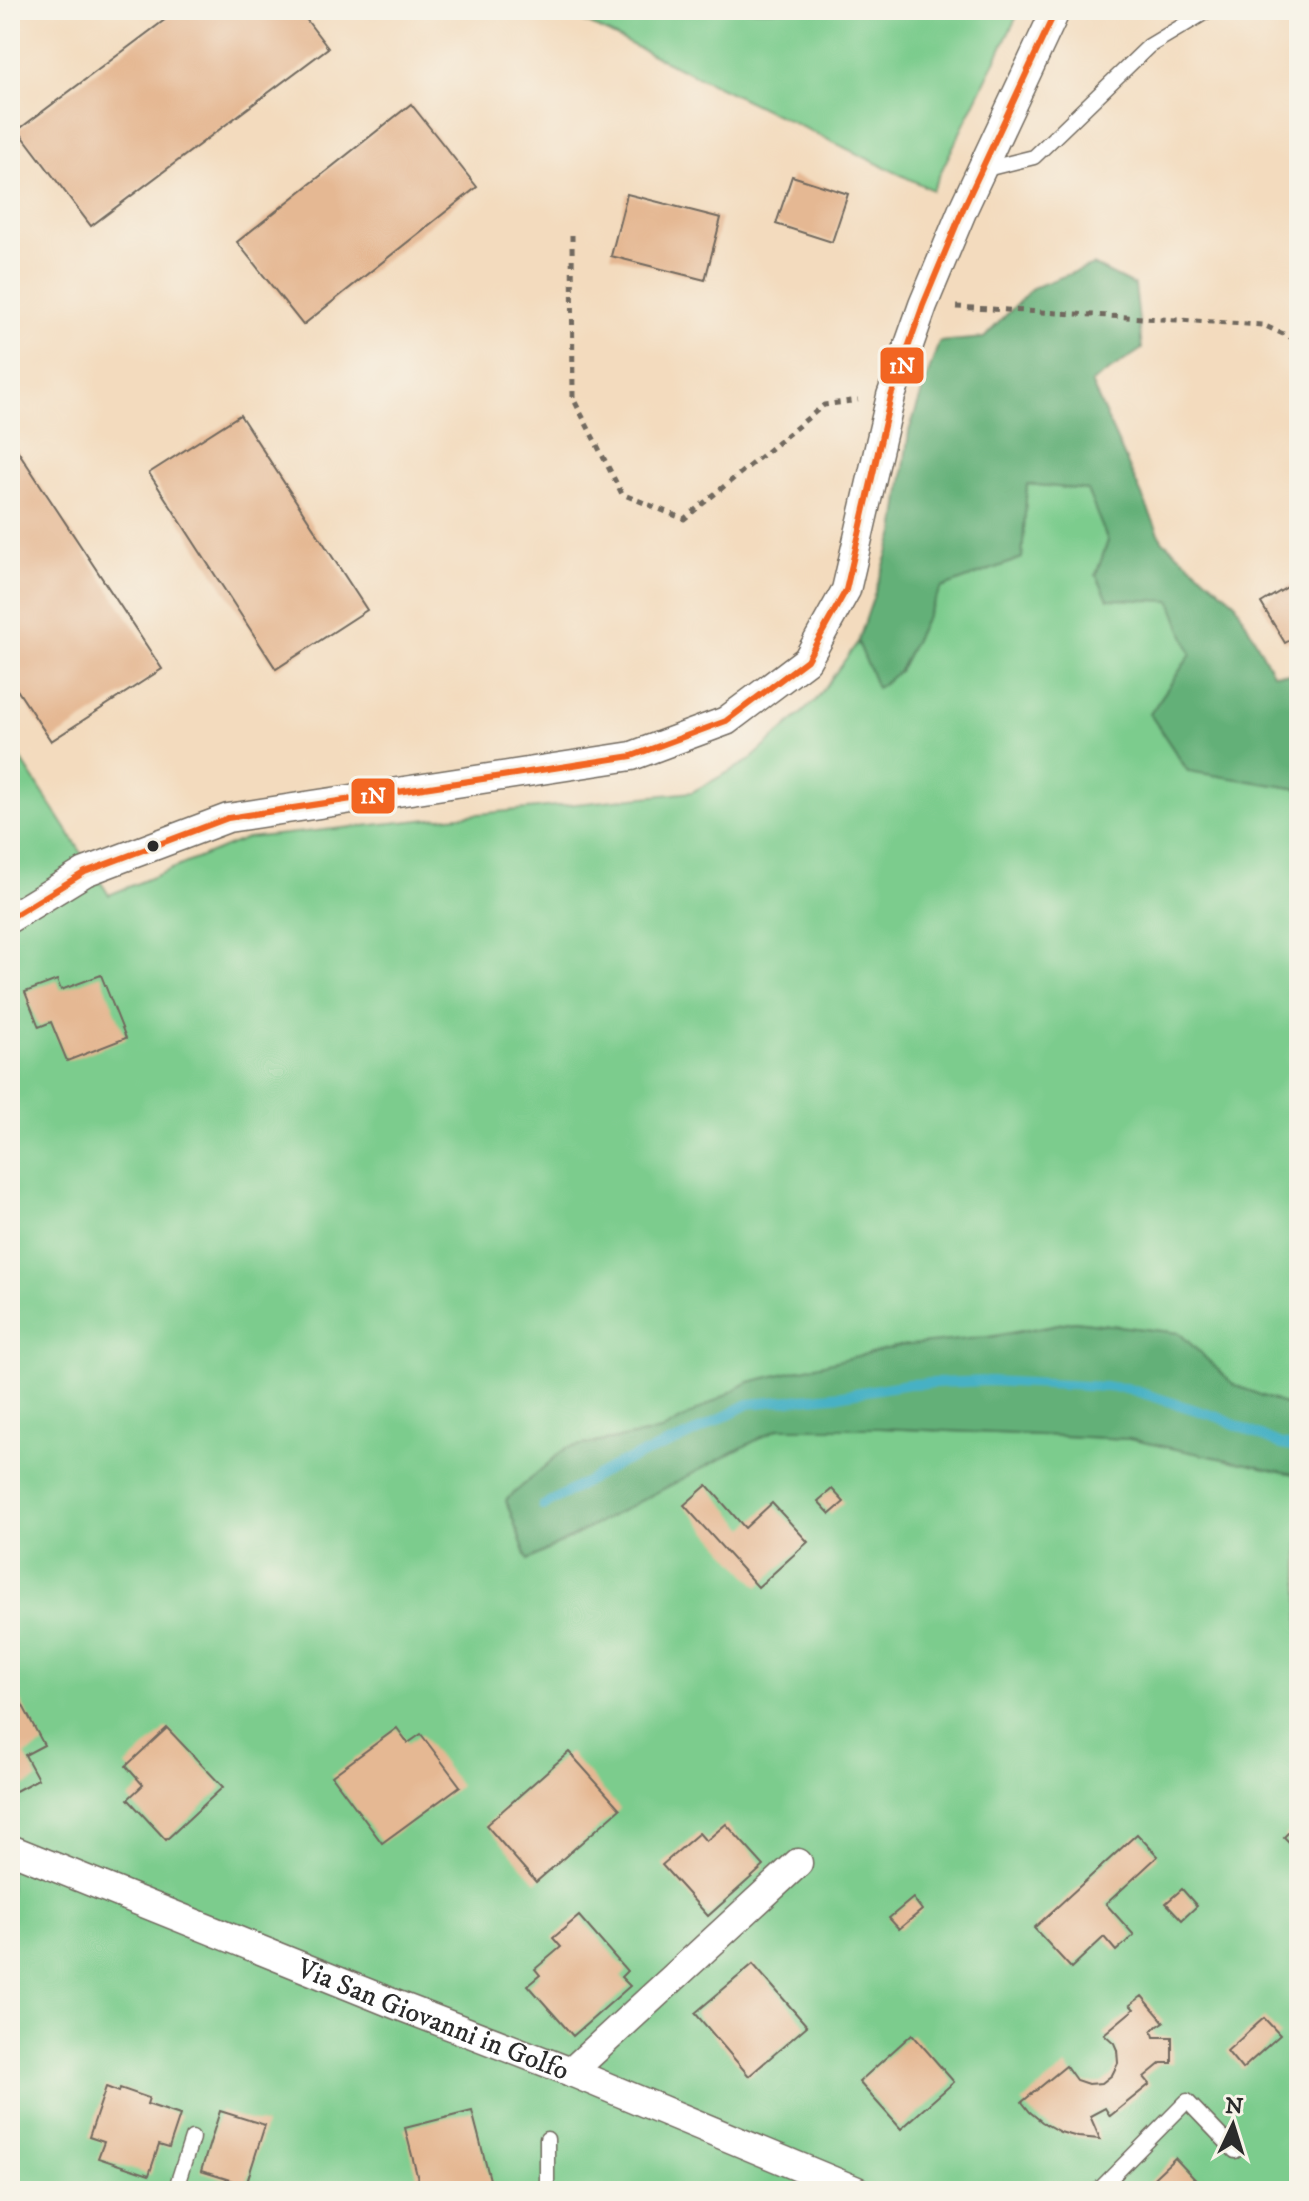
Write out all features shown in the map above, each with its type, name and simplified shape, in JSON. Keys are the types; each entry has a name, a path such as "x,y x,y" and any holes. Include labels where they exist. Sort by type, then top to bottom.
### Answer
{"street":[{"path":"10,918 85,872 228,818 632,756 726,721 807,660 846,590 891,396 923,305 1056,10"},
{"name":"Via San Giovanni in Golfo","path":"10,1849 571,2072 857,2191"},
{"path":"571,2072 798,1863"}],"lane":[{"path":"982,170 1034,157 1149,46 1209,10"},
{"path":"1098,2191 1187,2101 1235,2151"},
{"path":"175,2191 192,2138"},
{"path":"547,2139 547,2191"}],"path":[{"path":"572,235 573,398 622,494 684,519 824,405 891,396"},
{"path":"923,305 1263,325 1299,341"}],"green space":[{"path":"560,10 1020,10 932,190"},
{"path":"1093,265 1135,286 1142,349 1091,383 1162,540 1235,602 1273,673 1299,675 1299,789 1188,771 1150,714 1191,654 1171,601 1108,599 1096,575 1108,541 1087,490 1027,484 1022,558 941,588 899,671 877,688 858,642 895,533 909,431 939,342 984,338 1032,288"},
{"path":"1027,484 1088,490 1108,541 1096,575 1172,601 1191,654 1150,714 1187,770 1299,789 1299,1410 1234,1385 1179,1333 1074,1321 749,1382 661,1431 566,1448 506,1501 528,1560 779,1428 879,1428 1129,1439 1299,1475 1299,2191 10,2191 10,742 109,895 247,838 692,792 749,761 815,701 858,642 877,687 899,671 941,588 1022,558"},
{"path":"1074,1321 1179,1333 1234,1385 1299,1410 1299,1475 1129,1439 879,1428 779,1428 528,1560 506,1500 566,1448 661,1431 749,1382 899,1346 998,1336"}],"building":[{"path":"178,10 299,10 328,48 91,226 18,130"},
{"path":"411,104 477,187 303,325 237,242"},
{"path":"792,176 848,194 832,242 776,224"},
{"path":"627,194 721,218 705,280 611,256"},
{"path":"240,415 367,610 276,669 149,473"},
{"path":"14,445 162,669 51,741 10,679 10,447"},
{"path":"1299,580 1299,635 1285,643 1261,603"},
{"path":"101,975 126,1038 67,1061 51,1022 39,1027 25,992 57,980 61,990"},
{"path":"707,1485 745,1528 772,1503 808,1542 758,1587 684,1505"},
{"path":"832,1489 844,1502 830,1514 818,1501"},
{"path":"15,1691 44,1745 25,1755 38,1779 10,1794 10,1694"},
{"path":"167,1728 223,1787 166,1840 128,1799 143,1785 126,1766"},
{"path":"397,1728 408,1743 421,1734 460,1786 382,1843 332,1776"},
{"path":"569,1752 620,1809 536,1882 486,1825"},
{"path":"1299,1822 1299,1852 1284,1837"},
{"path":"726,1824 764,1866 708,1916 662,1865 699,1833 706,1841"},
{"path":"1137,1834 1158,1856 1106,1904 1134,1935 1116,1951 1104,1937 1071,1968 1034,1928"},
{"path":"1182,1889 1197,1906 1182,1920 1166,1903"},
{"path":"913,1898 922,1910 899,1929 889,1918"},
{"path":"579,1916 627,1971 621,1977 630,1986 573,2036 528,1985 540,1975 535,1969 561,1947 553,1938"},
{"path":"753,1964 807,2026 749,2076 695,2013"},
{"path":"1142,1996 1164,2022 1152,2030 1154,2037 1172,2037 1172,2063 1161,2063 1144,2077 1150,2084 1110,2116 1105,2108 1090,2116 1100,2139 1060,2132 1030,2112 1022,2102 1066,2066 1076,2080 1088,2084 1102,2083 1112,2075 1118,2063 1117,2050 1104,2034 1134,2009 1130,2005"},
{"path":"1264,2018 1280,2035 1242,2069 1227,2051"},
{"path":"912,2034 954,2082 901,2129 859,2082"},
{"path":"106,2087 119,2092 120,2088 149,2098 147,2104 180,2115 169,2148 159,2145 149,2175 98,2158 104,2142 89,2137"},
{"path":"220,2111 265,2125 246,2185 201,2171"},
{"path":"472,2111 493,2191 421,2191 405,2128"},
{"path":"1175,2158 1206,2191 1140,2191"}],"waterway":[{"path":"543,1506 618,1464 686,1437 748,1404 843,1395 908,1384 989,1381 1126,1388 1218,1417 1281,1445 1299,1448"}],"transit line":[{"name":"1N","path":"10,918 85,872 228,818 632,756 726,721 807,660 846,590 891,396 923,305 963,209 1056,10"}]}
